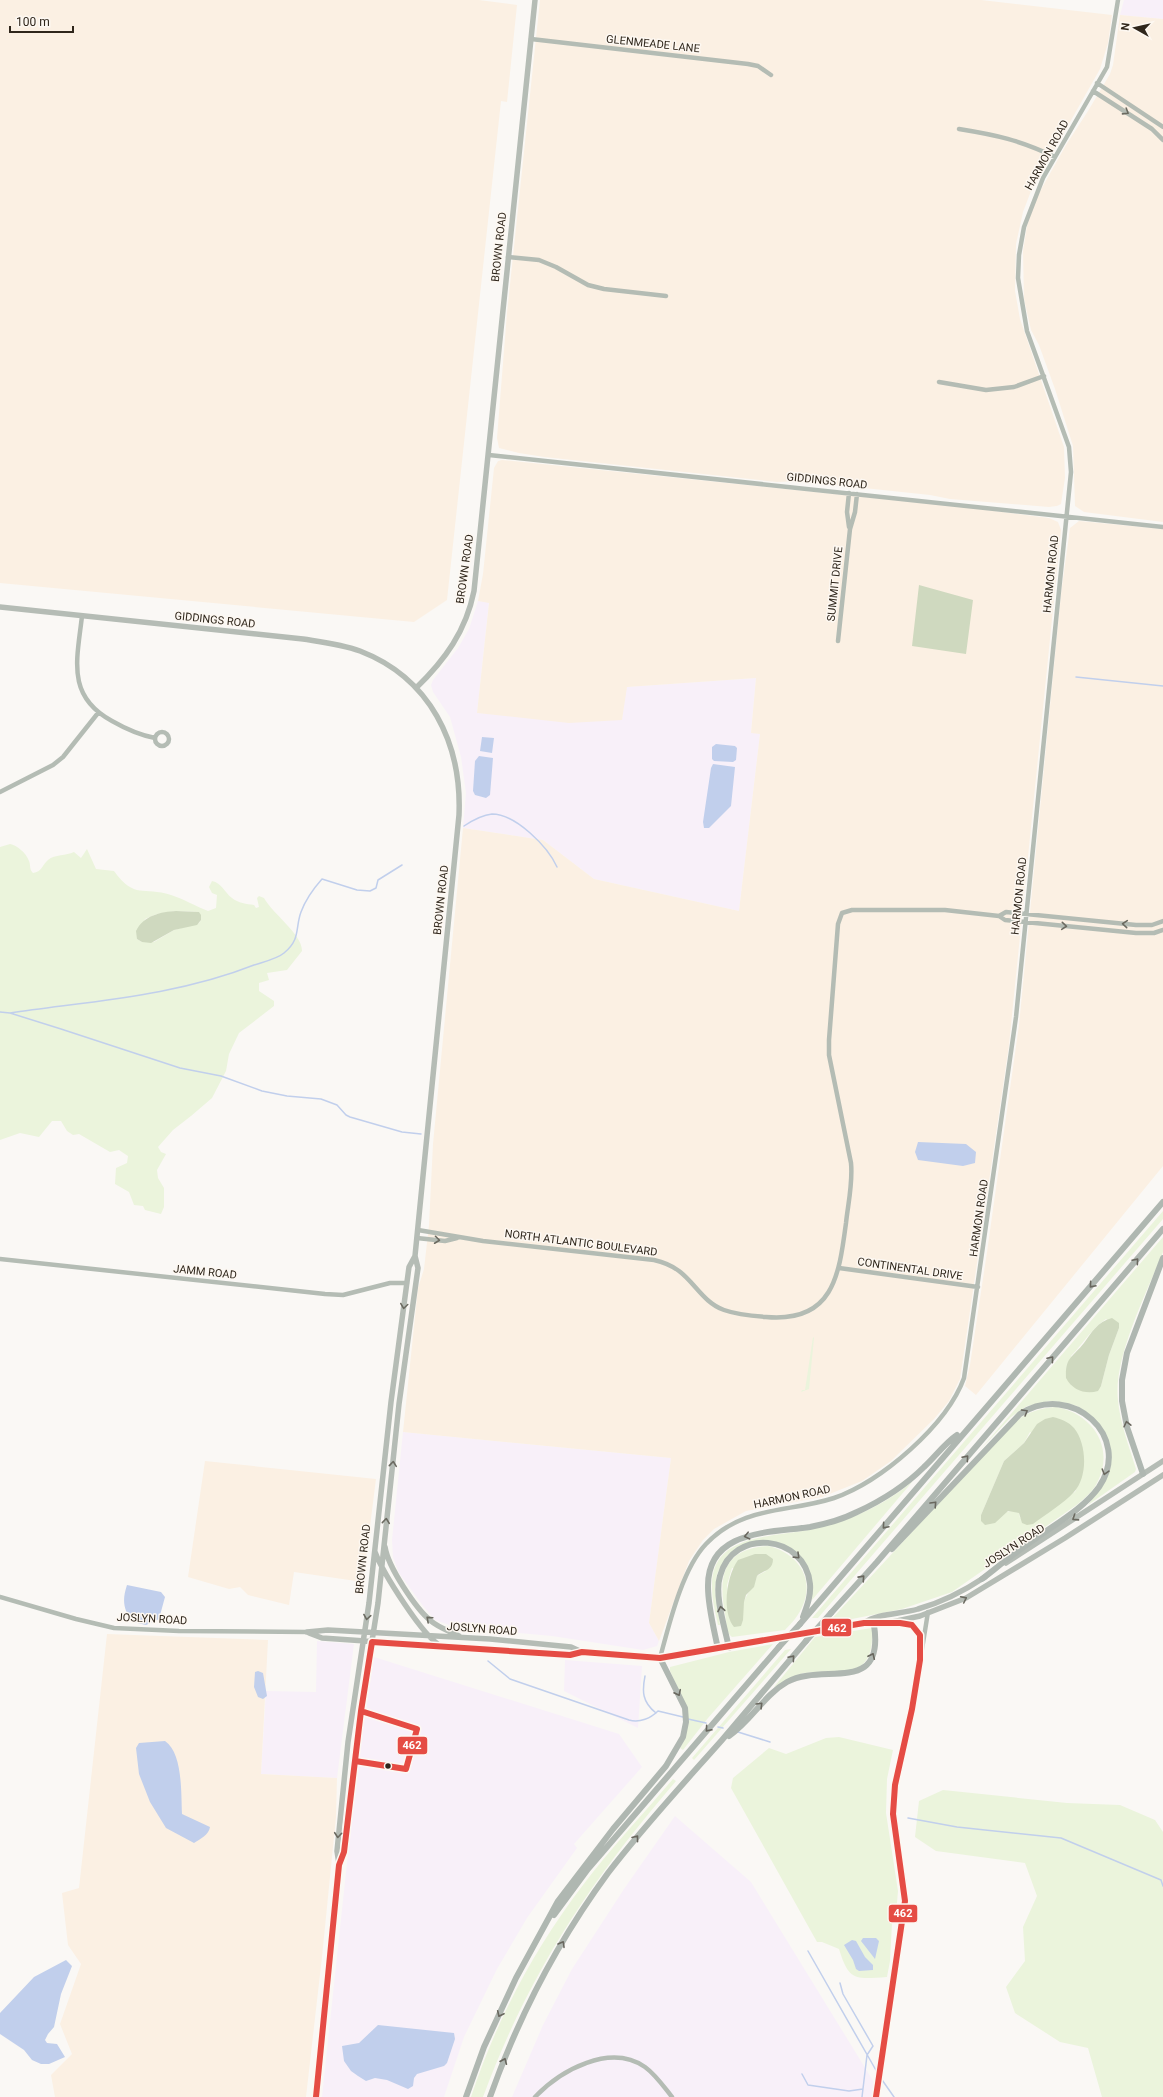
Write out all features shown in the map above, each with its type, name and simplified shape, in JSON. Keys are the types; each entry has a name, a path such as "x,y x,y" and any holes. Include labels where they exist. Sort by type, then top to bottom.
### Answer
{"highway":[{"path":"546,1925 588,1869 913,1493 964,1431 1163,1202"},
{"path":"490,2097 533,1996 565,1939 608,1874 683,1781 721,1741 806,1641 877,1562 1163,1229"},
{"path":"1143,1474 1127,1426 1122,1401 1122,1380 1127,1353 1163,1258"},
{"path":"877,1562 896,1545 978,1456 1020,1414 1039,1405 1056,1403 1066,1404 1083,1412 1096,1424 1105,1443 1107,1464 1099,1486 1078,1509 1018,1551 982,1579"},
{"path":"718,1649 708,1585 713,1563 718,1555 729,1544 740,1537 758,1533 832,1522 874,1504 898,1490 953,1438 964,1431"},
{"path":"728,1648 719,1597 719,1582 722,1570 729,1559 746,1546 759,1543 773,1543 787,1549 801,1560 806,1567 810,1585 808,1602 801,1622"},
{"path":"721,1741 733,1733 778,1689 792,1679 807,1675 848,1674 863,1668 872,1656 875,1648 874,1625"},
{"path":"466,2097 484,2047 516,1978 558,1901 573,1880 666,1766 680,1745 685,1729 685,1708 660,1658"}],"main road":[{"name":"BROWN ROAD","path":"339,1864 344,1852 355,1761 374,1632 396,1438 416,1287 418,1268 415,1256 460,799 457,770 448,738 434,712 416,688 449,652 460,633 469,610 476,581 535,0"},
{"name":"GIDDINGS ROAD","path":"0,607 303,639 341,645 380,660 398,672 416,688"},
{"name":"BROWN ROAD","path":"316,2097 339,1864 337,1851 346,1760 355,1687 363,1641 394,1377 409,1267 415,1256"},
{"path":"407,1283 416,1287"},
{"path":"394,1377 395,1392 390,1434 392,1438 396,1438"},
{"name":"JOSLYN ROAD","path":"864,1623 870,1619 929,1606 956,1594 982,1579 1163,1461"},
{"path":"1142,1488 1143,1474"},
{"name":"JOSLYN ROAD","path":"307,1632 322,1638 372,1642 570,1655 582,1652 660,1658 728,1648 864,1623 874,1625 883,1624 928,1614 972,1594 1163,1475"},
{"path":"384,1539 388,1557 394,1571 422,1611 438,1626 463,1637"},
{"path":"374,1550 381,1568 428,1635 437,1644 444,1647"},
{"path":"883,1624 907,1623 918,1631 922,1642"},
{"name":"JOSLYN ROAD","path":"307,1632 328,1630 364,1631 463,1637 571,1647 582,1652"},
{"path":"355,1687 357,1700 350,1752 355,1761"},
{"path":"348,1815 346,1792 348,1766 346,1760 355,1761"}],"street":[{"name":"HARMON ROAD","path":"660,1658 689,1570 697,1555 718,1533 745,1517 811,1504 854,1490 878,1476 898,1460 944,1415 960,1391 964,1378 1015,1023 1071,472 1069,447 1027,331 1018,278 1024,228 1043,178 1107,67 1118,0"},
{"name":"GLENMEADE LANE","path":"531,39 742,63 758,66 771,75"},
{"path":"1097,83 1163,127"},
{"path":"1093,91 1152,129 1163,140"},
{"path":"959,129 1000,135 1027,144 1055,157"},
{"path":"508,257 546,263 588,285 604,289 666,296"},
{"path":"939,382 986,390 1014,387 1044,376"},
{"name":"GIDDINGS ROAD","path":"489,455 1163,526"},
{"name":"SUMMIT DRIVE","path":"849,493 847,512 850,529"},
{"name":"SUMMIT DRIVE","path":"838,641 850,529 858,494"},
{"path":"82,616 77,674 83,694 98,713 128,730 155,738"},
{"path":"0,792 53,765 63,757 98,713"},
{"name":"NORTH ATLANTIC BOULEVARD","path":"418,1230 445,1233 457,1238 654,1260 668,1264 678,1270 704,1298 724,1310 740,1315 782,1319 806,1313 819,1304 828,1293 839,1268 852,1170 831,1065 829,1040 838,924 842,913 847,911 870,910 945,910 999,916 1006,920 1136,933 1154,933 1163,930"},
{"name":"NORTH ATLANTIC BOULEVARD","path":"999,916 1006,912 1136,925 1152,925 1163,921"},
{"name":"NORTH ATLANTIC BOULEVARD","path":"417,1238 445,1241 457,1238"},
{"name":"JAMM ROAD","path":"0,1259 325,1294 343,1295 390,1283 407,1283"},
{"name":"CONTINENTAL DRIVE","path":"839,1268 978,1287"},
{"name":"JOSLYN ROAD","path":"0,1597 76,1619 114,1628 238,1632 307,1632"},
{"path":"876,2097 905,1901 904,1880 893,1820 893,1801 911,1717 929,1606"},
{"path":"535,2097 555,2080 576,2068 598,2060 615,2058 631,2060 644,2066 652,2073 672,2097"}],"shaded area":[{"path":"0,0 479,0 517,5 507,102 501,101 447,600 414,622 0,583"},
{"path":"540,0 981,0 1112,15 1108,43 1100,69 1031,191 1023,212 1016,244 1015,291 1020,319 1064,447 1065,478 1061,504 1049,507 950,499 930,495 798,481 777,482 544,457 499,448 497,438 507,313"},
{"path":"1124,0 1163,0 1163,19 1120,15"},
{"path":"1120,15 1163,19 1163,522 1084,512 1075,506 1073,446 1055,389 1039,345 1031,330 1024,299 1023,251 1027,226 1034,202 1066,145 1110,74 1113,65"},
{"path":"502,460 971,508 1049,518 1058,522 1061,530 1009,1045 960,1379 949,1401 934,1419 891,1461 862,1481 822,1497 746,1511 714,1529 703,1540 689,1561 659,1641 649,1623 671,1458 403,1432 418,1288 424,1269 429,1225 433,1144 463,828 543,840 594,879 739,911 760,734 751,733 756,678 627,687 622,720 569,723 477,713 489,603 478,601 483,574 494,468 498,461"},
{"path":"1079,521 1163,529 1163,1166 976,1395 965,1386 970,1365 987,1252 1019,1025 1061,594 1070,528"},
{"path":"478,601 489,602 477,713 622,720 626,687 756,678 751,732 760,734 739,911 594,879 543,840 463,828 466,793 461,757 450,717 433,692 431,685 433,680 458,648 469,629"},
{"path":"403,1432 671,1458 649,1623 659,1641 657,1646 643,1650 552,1636 455,1627 435,1620 399,1573 393,1557 392,1540"},
{"path":"205,1461 376,1479 363,1582 294,1572 289,1605 248,1595 240,1587 229,1589 188,1577"},
{"path":"107,1634 268,1640 261,1774 337,1778 336,1817 306,2097 55,2097 51,2075 72,2054 60,2024 81,1964 68,1945 62,1893 79,1888"},
{"path":"317,1641 354,1644 337,1778 261,1774 266,1691 316,1692"},
{"path":"374,1657 619,1734 642,1767 574,1844 577,1848 527,1918 497,1969 464,2037 444,2097 322,2097 357,1769"},
{"path":"565,1660 642,1666 638,1728 564,1691"},
{"path":"675,1816 751,1882 875,2084 873,2097 512,2097 543,2025 572,1969 624,1889"}],"green space":[{"path":"919,585 973,600 966,654 912,646"},
{"path":"10,844 24,852 28,858 33,873 40,870 51,858 74,852 81,858 87,849 96,869 114,871 128,886 134,889 171,895 208,911 216,908 217,895 212,893 209,887 212,881 221,886 234,900 254,905 256,908 259,907 257,898 259,896 264,898 298,938 302,951 287,970 267,973 269,980 259,983 259,991 274,1001 274,1006 239,1033 229,1054 226,1071 212,1098 173,1130 158,1147 161,1152 166,1154 157,1170 158,1178 164,1188 164,1207 161,1214 145,1210 143,1206 134,1205 129,1192 115,1184 116,1168 127,1163 128,1156 119,1150 110,1152 79,1134 73,1135 67,1131 61,1121 52,1121 39,1137 20,1133 0,1140 0,847","holes":["176,911 199,912 201,920 199,923 174,930 154,942 142,942 137,939 145,919 157,914"]},
{"path":"165,912 199,912 201,915 201,920 197,925 174,930 151,943 142,942 137,939 136,931 148,918"},
{"path":"1163,1211 1163,1219 818,1618 812,1618"},
{"path":"1163,1237 1163,1252 1140,1305 1126,1345 1118,1383 1118,1400 1121,1417 1136,1469 1135,1472 1088,1505 1099,1490 1109,1452 1093,1417 1077,1406 1067,1403 1050,1401 1027,1406 1011,1417 979,1451","holes":["1106,1319 1119,1328 1109,1355 1101,1386 1071,1356 1091,1332"]},
{"path":"1112,1318 1119,1323 1119,1328 1109,1355 1101,1386 1098,1391 1084,1392 1072,1386 1066,1378 1068,1361 1095,1328 1102,1322"},
{"path":"813,1337 809,1389 801,1392 802,1390 805,1390"},
{"path":"1056,1407 1069,1410 1080,1416 1096,1433 1101,1444 1104,1456 1103,1468 1098,1481 1087,1496 1078,1504 952,1592 902,1609 827,1624 1011,1425 1027,1414","holes":["1030,1432 1083,1472 1075,1492 1020,1518 1019,1513 1010,1511 1000,1513 981,1521 981,1515 1004,1461 1024,1443"]},
{"path":"1053,1417 1065,1421 1072,1426 1078,1435 1084,1460 1084,1469 1079,1486 1065,1501 1033,1524 1027,1525 1022,1523 1019,1513 1008,1511 995,1523 985,1525 981,1521 981,1515 1004,1461 1024,1443 1037,1424 1045,1419"},
{"path":"913,1481 812,1600 809,1572 784,1544 763,1540 750,1542 741,1546 724,1561 717,1574 715,1588 720,1625 718,1625 712,1594 714,1570 721,1557 732,1547 763,1537 797,1532 840,1522 878,1505 902,1490"},
{"path":"768,1546 778,1549 795,1560 805,1576 807,1585 806,1595 803,1605 793,1622 785,1630 732,1637 728,1632 723,1600 722,1588 724,1577 727,1567 733,1559 741,1553 753,1548","holes":["732,1568 766,1571 757,1576 747,1594 743,1608 743,1620 730,1620 727,1585"]},
{"path":"755,1554 766,1554 773,1559 773,1563 770,1568 757,1576 754,1587 746,1595 741,1626 734,1627 728,1612 728,1584 738,1560"},
{"path":"872,1628 871,1646 868,1658 862,1665 843,1671 804,1673 774,1687 815,1637"},
{"path":"773,1644 708,1718 683,1750 680,1748 686,1737 682,1697 670,1671 670,1667 729,1652"},
{"path":"791,1649 694,1760 692,1758 785,1650"},
{"path":"839,1737 893,1750 887,1779 886,1813 898,1891 896,1914 892,1923 890,1961 887,1977 861,1978 855,1976 846,1968 839,1949 822,1942 817,1942 731,1788 733,1778 769,1748 786,1754 826,1738"},
{"path":"673,1779 676,1781 616,1855 564,1930 520,2009 483,2097 471,2097 492,2041 505,2013 518,1986 548,1934 594,1871"},
{"path":"943,1790 1067,1803 1120,1805 1155,1820 1163,1832 1163,2097 1102,2097 1088,2048 1060,2042 1015,2013 1006,1987 1025,1961 1023,1927 1037,1896 1025,1863 936,1851 915,1837 919,1801"}],"water":[{"path":"482,737 494,738 492,753 480,751"},
{"path":"716,744 735,746 737,748 736,760 733,762 714,761 712,759 712,747"},
{"path":"479,756 493,758 490,795 486,798 475,795 473,791 475,761"},
{"path":"713,764 735,767 731,806 709,828 704,828 703,822 711,768"},
{"path":"918,1142 966,1144 976,1152 975,1163 963,1166 918,1160 915,1152"},
{"path":"127,1585 161,1592 165,1597 159,1619 146,1625 133,1622 124,1605 124,1595"},
{"path":"258,1671 263,1673 267,1696 263,1699 258,1697 254,1687 255,1672"},
{"path":"165,1741 171,1747 178,1764 181,1785 182,1814 210,1827 206,1835 194,1843 166,1828 150,1802 139,1774 136,1748 139,1743"},
{"path":"863,1938 876,1938 879,1941 875,1959 861,1941"},
{"path":"852,1940 856,1941 865,1957 873,1965 873,1970 859,1971 856,1969 853,1960 844,1945"},
{"path":"66,1960 72,1966 61,1994 54,2027 45,2040 47,2043 57,2044 65,2057 49,2064 41,2064 32,2060 24,2050 0,2034 0,2013 34,1977"},
{"path":"378,2025 454,2033 455,2039 447,2063 444,2066 417,2074 414,2078 413,2086 408,2089 387,2080 375,2078 366,2081 351,2071 344,2061 342,2046 359,2043"}],"waterway":[{"path":"1076,677 1163,686"},
{"path":"464,826 485,815 501,815 511,819 521,825 539,841 553,859 557,867"},
{"path":"10,1013 164,991 194,984 274,959 284,953 293,943 303,908 310,895 322,879 357,890 370,891 376,888 378,880 402,865"},
{"path":"0,1012 10,1013 180,1068 221,1076 262,1091 287,1096 321,1099 337,1105 346,1115 350,1117 402,1132 421,1134"},
{"path":"488,1661 510,1679 629,1720 637,1721 645,1719 658,1711 683,1717"},
{"path":"645,1676 643,1687 644,1696 648,1705 656,1713"},
{"path":"688,1719 706,1723"},
{"path":"718,1727 723,1728"},
{"path":"738,1732 770,1742"},
{"path":"908,1818 957,1827 1061,1838 1161,1880 1163,1886"},
{"path":"808,1951 877,2072"},
{"path":"840,1983 843,1994 873,2046 867,2055 862,2097"},
{"path":"802,2074 808,2085 849,2091 863,2089"},
{"path":"880,2077 894,2097"}],"transit line":[{"name":"462","path":"316,2097 339,1865 344,1852 361,1711 372,1642 570,1655 582,1652 660,1658 864,1623 900,1623 912,1625 920,1635 920,1660 912,1709 895,1785 893,1814 905,1901 876,2097"},
{"name":"462","path":"355,1761 406,1769 417,1729 361,1711"}]}
